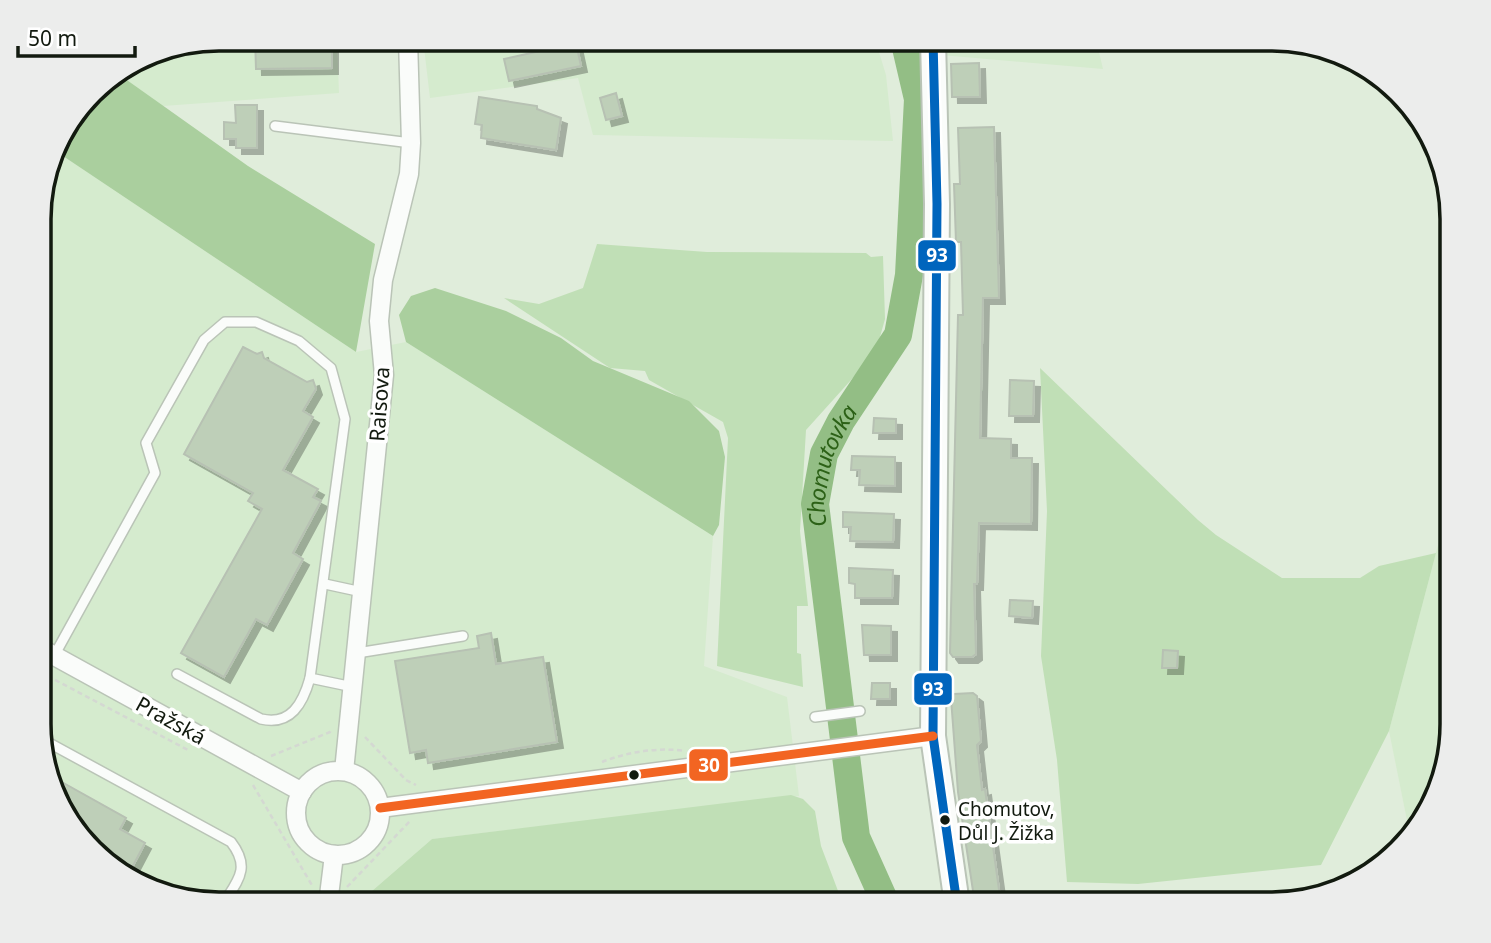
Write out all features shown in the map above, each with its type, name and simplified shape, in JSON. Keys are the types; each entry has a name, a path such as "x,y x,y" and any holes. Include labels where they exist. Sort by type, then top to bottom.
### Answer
{"street":[{"name":"Raisova","path":"344,771 384,375 379,321 383,280 409,174 411,144 408,51"},
{"path":"933,51 937,204 933,736 955,892"},
{"name":"Pražská","path":"51,654 302,792"},
{"path":"380,808 933,736"},
{"path":"344,771 368,784 380,808 376,832 368,843 346,854 334,855 309,843 296,819 302,792 320,775 344,771"},
{"path":"328,892 334,855"}],"lane":[{"path":"275,126 411,144"},
{"path":"51,645 155,473 146,443 204,341 225,322 256,322 299,341 331,368 345,419 325,584 310,678 303,702 290,715 274,722 261,719 177,674"},
{"path":"325,584 362,592"},
{"path":"357,653 463,636"},
{"path":"310,678 353,687"},
{"path":"815,717 860,711"},
{"path":"52,744 231,842 241,855 242,870 230,892"}],"path":[{"path":"51,678 188,750"},
{"path":"263,755 269,757 330,732 334,722"},
{"path":"364,736 406,780 425,788"},
{"path":"598,763 631,754 665,750 688,751"},
{"path":"246,781 254,786 313,885 320,892"},
{"path":"334,892 405,825 418,818"}],"shaded area":[{"path":"337,51 339,93 163,106 126,79 175,56 197,52"},
{"path":"424,51 879,51 886,75 893,141 593,135 578,78 430,98"},
{"path":"941,51 1099,51 1103,69 941,55"},
{"path":"63,156 356,352 406,342 713,536 704,666 787,697 799,796 432,839 371,892 197,891 175,887 126,864 100,843 68,798 54,757 51,724 51,219 54,186"},
{"path":"597,244 707,252 866,253 871,257 883,256 885,319 878,344 869,360 806,430 800,531 808,606 797,606 797,653 801,654 803,687 717,666 728,438 723,422 649,380 645,371 610,368 504,298 539,304 583,288"},
{"path":"1040,368 1198,520 1216,535 1282,578 1360,578 1379,566 1436,553 1389,731 1321,865 1138,884 1067,882 1057,760 1041,656 1047,511"},
{"path":"1440,538 1440,735 1431,778 1423,798 1408,823 1389,731"},
{"path":"791,795 803,799 815,811 821,846 838,892 371,892 432,839"}],"green space":[{"path":"126,79 248,166 375,244 356,352 63,156 73,135 93,108"},
{"path":"435,288 506,311 561,338 593,361 689,401 719,431 725,457 719,525 713,536 406,342 399,315 411,296"}],"building":[{"path":"255,51 332,51 332,68 256,69"},
{"path":"540,51 578,51 581,66 509,81 504,59"},
{"path":"979,63 980,97 952,97 951,64"},
{"path":"616,93 622,116 606,120 600,98"},
{"path":"479,97 537,106 537,109 561,118 556,150 481,138 482,125 475,124"},
{"path":"235,105 257,105 257,148 236,148 236,139 224,139 224,122 236,123"},
{"path":"994,127 999,298 983,298 980,438 1011,439 1011,458 1032,458 1031,524 979,523 977,584 974,584 976,654 972,657 953,657 950,653 958,315 963,315 961,242 956,242 954,184 960,184 958,128"},
{"path":"243,347 257,354 262,352 264,358 307,382 313,380 316,389 303,411 313,417 283,470 318,489 313,497 321,501 293,553 303,559 267,625 256,619 224,677 181,653 262,509 248,501 253,493 184,454"},
{"path":"1010,380 1034,381 1033,416 1009,416"},
{"path":"874,418 896,419 896,433 873,433"},
{"path":"852,456 895,457 895,486 859,485 860,470 851,470"},
{"path":"843,512 894,514 893,542 850,541 851,527 843,527"},
{"path":"849,568 893,570 892,598 855,598 855,584 849,583"},
{"path":"1010,600 1033,601 1032,618 1009,616"},
{"path":"862,625 891,626 891,655 864,655"},
{"path":"491,633 496,664 543,657 557,742 428,763 426,750 410,753 395,661 479,648 477,636"},
{"path":"1163,650 1178,651 1177,668 1162,668"},
{"path":"872,683 890,683 890,699 871,699"},
{"path":"973,693 977,696 981,741 977,745 982,790 985,789 999,892 973,892 958,792 951,698 954,694"},
{"path":"62,782 126,818 120,829 145,843 132,867 126,864 100,843 86,826 68,798"}],"waterway":[{"name":"Chomutovka","path":"881,892 856,837 815,504 824,454 841,421 898,335 909,275 918,99 907,51"}],"transit line":[{"name":"93","path":"933,51 937,204 933,736 955,892"},
{"name":"30","path":"380,808 933,736"}],"place":[{"name":"Chomutov, Důl J. Žižka","path":"945,820"}]}
